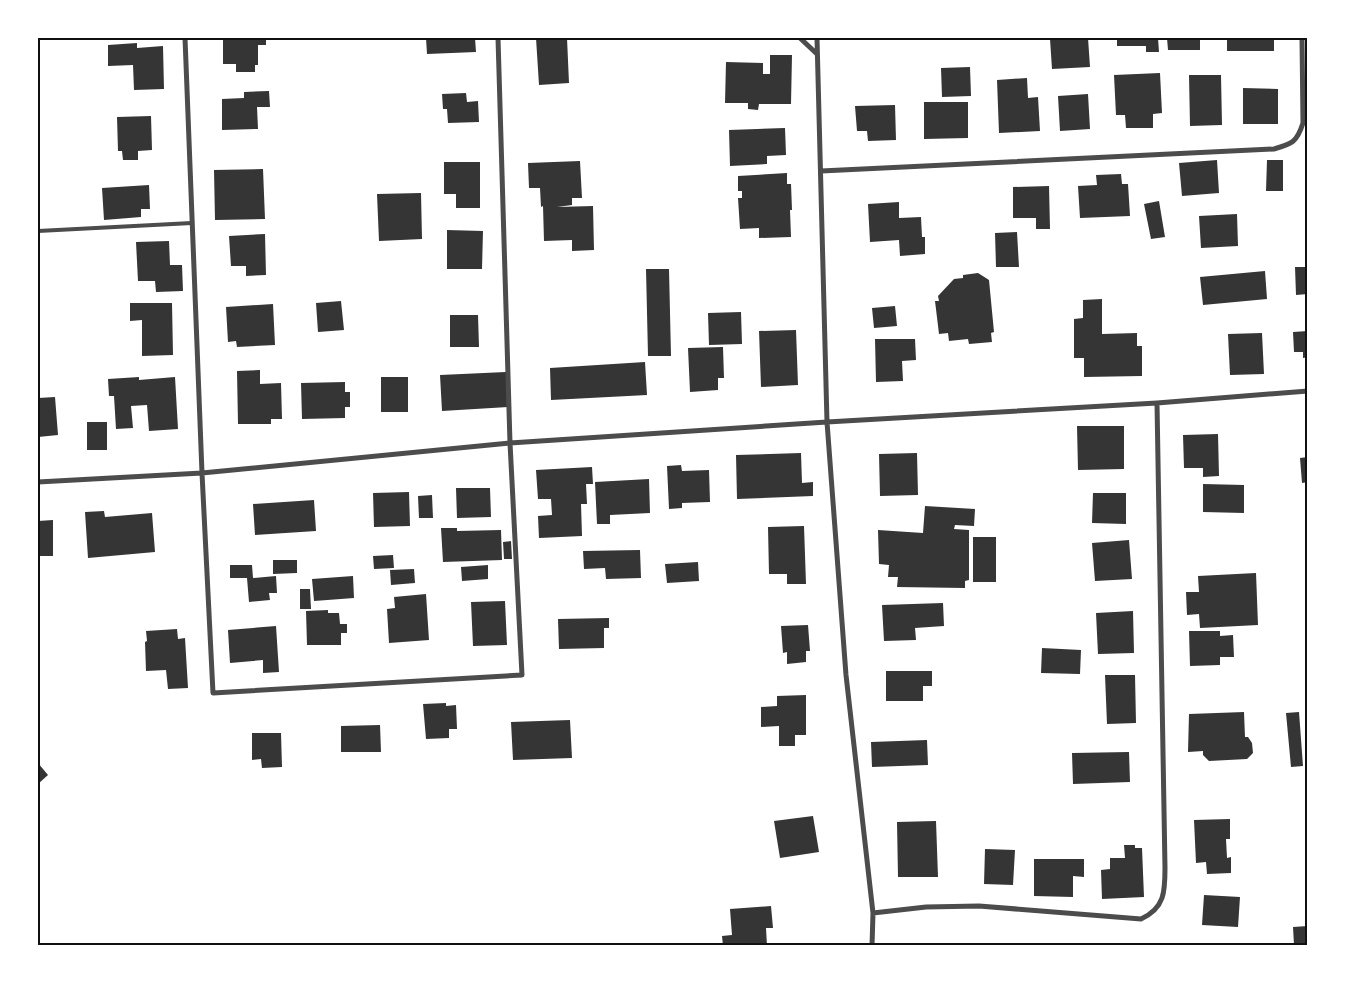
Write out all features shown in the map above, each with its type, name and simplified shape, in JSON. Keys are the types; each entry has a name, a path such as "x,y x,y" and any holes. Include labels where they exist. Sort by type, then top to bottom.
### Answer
{"street":[{"path":"185,38 202,473 213,693 522,675 510,443 498,38"},
{"path":"800,38 817,54"},
{"path":"817,38 827,422 846,675 873,913 872,946"},
{"path":"821,171 1274,149 1288,145 1299,136 1303,123 1302,38"},
{"path":"38,482 202,473 510,443 1157,403 1308,391"},
{"path":"873,913 926,907 979,906 1142,919 1150,915 1162,901 1165,888 1165,868 1157,403"}],"lane":[{"path":"38,230 192,223"}],"building":[{"path":"223,38 266,38 266,45 258,45 258,65 255,65 255,72 236,72 236,64 223,64"},
{"path":"426,38 475,38 476,52 427,54"},
{"path":"536,38 567,38 569,83 539,85"},
{"path":"1088,38 1090,67 1052,69 1050,39"},
{"path":"1117,38 1158,38 1159,52 1146,52 1146,46 1117,46"},
{"path":"1167,38 1200,38 1200,50 1168,50"},
{"path":"1227,38 1274,38 1274,51 1227,51"},
{"path":"137,43 137,48 163,46 164,89 134,90 133,65 108,66 108,45"},
{"path":"770,55 792,55 791,104 759,104 758,110 748,109 748,103 725,103 726,62 763,63 763,74 770,74"},
{"path":"970,67 971,96 942,97 941,68"},
{"path":"1160,73 1162,113 1153,114 1153,128 1126,128 1125,115 1116,115 1114,75"},
{"path":"1189,75 1221,75 1222,125 1190,126"},
{"path":"1027,78 1028,98 1038,97 1040,131 999,133 997,80"},
{"path":"1243,88 1278,89 1278,124 1243,124"},
{"path":"269,91 270,107 257,107 258,129 222,130 222,99 244,98 244,92"},
{"path":"466,93 467,102 478,101 479,122 448,123 447,109 443,109 442,94"},
{"path":"1088,94 1090,129 1060,131 1058,96"},
{"path":"924,102 968,102 968,138 924,139"},
{"path":"895,105 896,140 868,141 867,131 857,131 855,106"},
{"path":"151,116 152,150 138,151 138,160 123,160 122,151 118,151 117,117"},
{"path":"785,128 786,155 767,156 767,164 730,166 729,130"},
{"path":"1217,160 1219,193 1182,196 1179,163"},
{"path":"1267,160 1283,160 1283,191 1266,191"},
{"path":"580,161 582,198 572,198 572,205 557,207 593,206 594,250 572,251 572,240 544,241 543,206 541,207 540,188 529,188 528,163"},
{"path":"444,162 480,162 480,208 456,208 456,194 444,194"},
{"path":"263,169 265,219 215,220 214,170"},
{"path":"787,173 787,184 791,184 791,237 759,238 759,228 740,229 738,198 742,198 742,191 738,191 738,176"},
{"path":"1121,174 1122,184 1128,184 1130,216 1080,218 1078,186 1097,185 1096,175"},
{"path":"149,185 150,209 141,209 141,217 104,220 102,188"},
{"path":"1049,186 1050,229 1036,229 1036,218 1013,218 1013,187"},
{"path":"421,193 422,239 379,241 377,194"},
{"path":"1159,201 1165,237 1151,239 1144,204"},
{"path":"899,202 899,218 921,217 922,237 925,237 925,254 900,256 899,240 870,242 868,204"},
{"path":"1237,214 1238,246 1201,248 1199,216"},
{"path":"447,230 483,231 482,269 447,269"},
{"path":"1017,232 1019,267 996,267 995,233"},
{"path":"265,234 266,275 246,276 246,266 231,266 229,236"},
{"path":"169,241 170,265 182,265 183,291 156,292 155,281 138,281 136,242"},
{"path":"1295,267 1308,267 1308,294 1296,295"},
{"path":"646,269 669,269 671,356 648,356"},
{"path":"1265,271 1267,299 1203,305 1200,277"},
{"path":"978,273 989,280 994,332 991,333 992,342 969,344 968,339 949,341 948,333 939,334 935,301 939,301 938,296 954,279 963,278 963,275"},
{"path":"1102,299 1102,334 1137,333 1137,346 1142,346 1142,376 1084,377 1084,358 1074,358 1074,319 1083,318 1083,300"},
{"path":"341,301 344,330 318,332 316,303"},
{"path":"130,303 172,303 173,355 142,356 142,320 130,321"},
{"path":"273,304 275,345 237,347 236,341 228,342 226,307"},
{"path":"895,306 897,326 874,328 872,308"},
{"path":"741,312 742,344 709,345 708,313"},
{"path":"450,315 478,315 479,347 450,347"},
{"path":"796,330 798,385 761,387 759,331"},
{"path":"1308,331 1308,357 1303,358 1303,352 1294,352 1293,332"},
{"path":"1262,333 1264,374 1230,375 1228,334"},
{"path":"875,339 915,339 916,360 902,361 903,381 876,382"},
{"path":"723,347 724,378 718,378 718,390 690,392 688,348"},
{"path":"645,362 647,395 551,400 550,368"},
{"path":"260,370 260,384 281,383 282,419 271,419 271,424 238,424 237,371"},
{"path":"506,372 508,407 442,411 440,375"},
{"path":"139,377 139,380 175,377 178,429 149,431 147,405 131,406 133,428 116,429 114,396 109,396 108,379"},
{"path":"381,377 408,377 408,412 381,412"},
{"path":"345,382 345,392 350,392 350,407 345,407 345,418 302,419 301,383"},
{"path":"55,397 58,435 38,437 38,398"},
{"path":"87,422 107,422 107,450 87,450"},
{"path":"1077,426 1124,426 1124,469 1078,470"},
{"path":"1218,434 1219,476 1203,477 1203,468 1184,468 1183,435"},
{"path":"801,453 802,483 813,482 813,496 737,499 736,455"},
{"path":"917,453 918,495 880,496 879,454"},
{"path":"1308,457 1308,482 1302,483 1300,458"},
{"path":"681,465 682,471 709,470 710,502 682,503 682,508 669,509 667,466"},
{"path":"592,467 593,484 586,484 587,504 581,504 582,536 539,538 538,516 552,515 551,499 538,499 536,470"},
{"path":"649,479 650,513 610,515 610,524 597,524 595,482"},
{"path":"1203,484 1244,485 1244,513 1203,512"},
{"path":"456,488 490,488 491,517 457,518"},
{"path":"409,492 410,526 374,527 373,493"},
{"path":"1093,493 1126,493 1126,524 1092,523"},
{"path":"432,495 433,518 419,518 418,496"},
{"path":"314,500 316,531 255,535 253,504"},
{"path":"925,506 975,509 974,526 955,525 954,529 969,530 969,580 965,581 965,588 897,587 898,577 888,577 889,565 879,564 878,530 923,533"},
{"path":"104,511 105,517 152,513 155,552 88,558 85,512"},
{"path":"53,520 53,556 38,556 38,521"},
{"path":"804,526 806,584 787,584 787,574 769,574 768,527"},
{"path":"441,528 457,528 457,531 501,530 502,560 443,562"},
{"path":"973,537 996,537 996,582 973,582"},
{"path":"1129,540 1132,579 1095,581 1092,543"},
{"path":"511,541 512,559 504,559 503,542"},
{"path":"640,550 641,578 606,579 605,568 584,569 583,551"},
{"path":"393,555 394,568 374,569 373,556"},
{"path":"273,560 297,560 297,573 273,574"},
{"path":"698,562 699,581 667,583 665,564"},
{"path":"230,565 252,565 253,578 276,576 277,593 269,593 270,600 249,602 247,578 230,578"},
{"path":"488,565 488,579 462,581 461,567"},
{"path":"414,569 415,583 391,585 390,570"},
{"path":"1256,573 1258,625 1200,628 1199,614 1187,615 1186,592 1199,592 1198,576"},
{"path":"353,576 354,598 314,601 312,579"},
{"path":"300,589 310,589 311,609 300,609"},
{"path":"426,594 429,640 389,643 387,609 395,608 394,597"},
{"path":"505,601 507,645 473,646 471,602"},
{"path":"943,603 944,626 915,628 916,640 884,641 882,605"},
{"path":"328,610 328,613 339,613 340,624 347,624 347,633 341,633 341,645 307,645 306,611"},
{"path":"1133,611 1134,653 1098,654 1096,613"},
{"path":"609,618 609,628 604,628 604,648 559,649 558,619"},
{"path":"808,625 810,651 806,651 806,662 787,664 787,652 783,653 781,626"},
{"path":"276,626 279,672 263,673 263,660 230,663 228,630"},
{"path":"177,629 178,639 185,638 188,688 168,689 166,670 146,671 146,631"},
{"path":"1189,631 1220,631 1220,636 1233,635 1234,657 1220,657 1220,665 1190,666"},
{"path":"1042,648 1081,650 1080,674 1041,673"},
{"path":"886,671 932,671 932,686 923,686 923,701 886,701"},
{"path":"1105,675 1135,675 1136,723 1107,724"},
{"path":"806,695 806,735 795,735 795,746 779,746 779,726 761,727 761,707 777,706 777,696"},
{"path":"446,703 446,706 456,705 457,729 449,729 449,738 426,739 423,704"},
{"path":"1244,712 1245,737 1248,737 1252,743 1253,753 1247,759 1209,761 1203,755 1203,751 1188,752 1189,714"},
{"path":"1299,712 1303,766 1291,767 1286,713"},
{"path":"570,720 572,758 513,760 511,722"},
{"path":"380,725 381,752 341,752 341,726"},
{"path":"252,733 281,733 282,767 262,768 261,759 252,760"},
{"path":"927,740 928,765 872,767 871,742"},
{"path":"1129,752 1130,782 1073,784 1072,753"},
{"path":"38,763 48,775 38,784"},
{"path":"813,816 819,852 780,858 774,821"},
{"path":"1230,819 1230,839 1226,839 1227,858 1231,857 1231,873 1207,874 1206,862 1196,863 1194,820"},
{"path":"936,821 938,877 898,877 897,822"},
{"path":"1124,845 1135,845 1135,848 1142,848 1144,897 1102,899 1101,870 1110,869 1110,858 1125,858"},
{"path":"985,849 1015,850 1013,885 984,884"},
{"path":"1034,859 1084,859 1084,877 1073,876 1073,897 1034,896"},
{"path":"1204,895 1240,897 1238,927 1202,925"},
{"path":"771,906 773,928 766,928 767,946 723,946 722,936 732,935 730,909"},
{"path":"1308,926 1308,944 1294,945 1293,927"}]}
